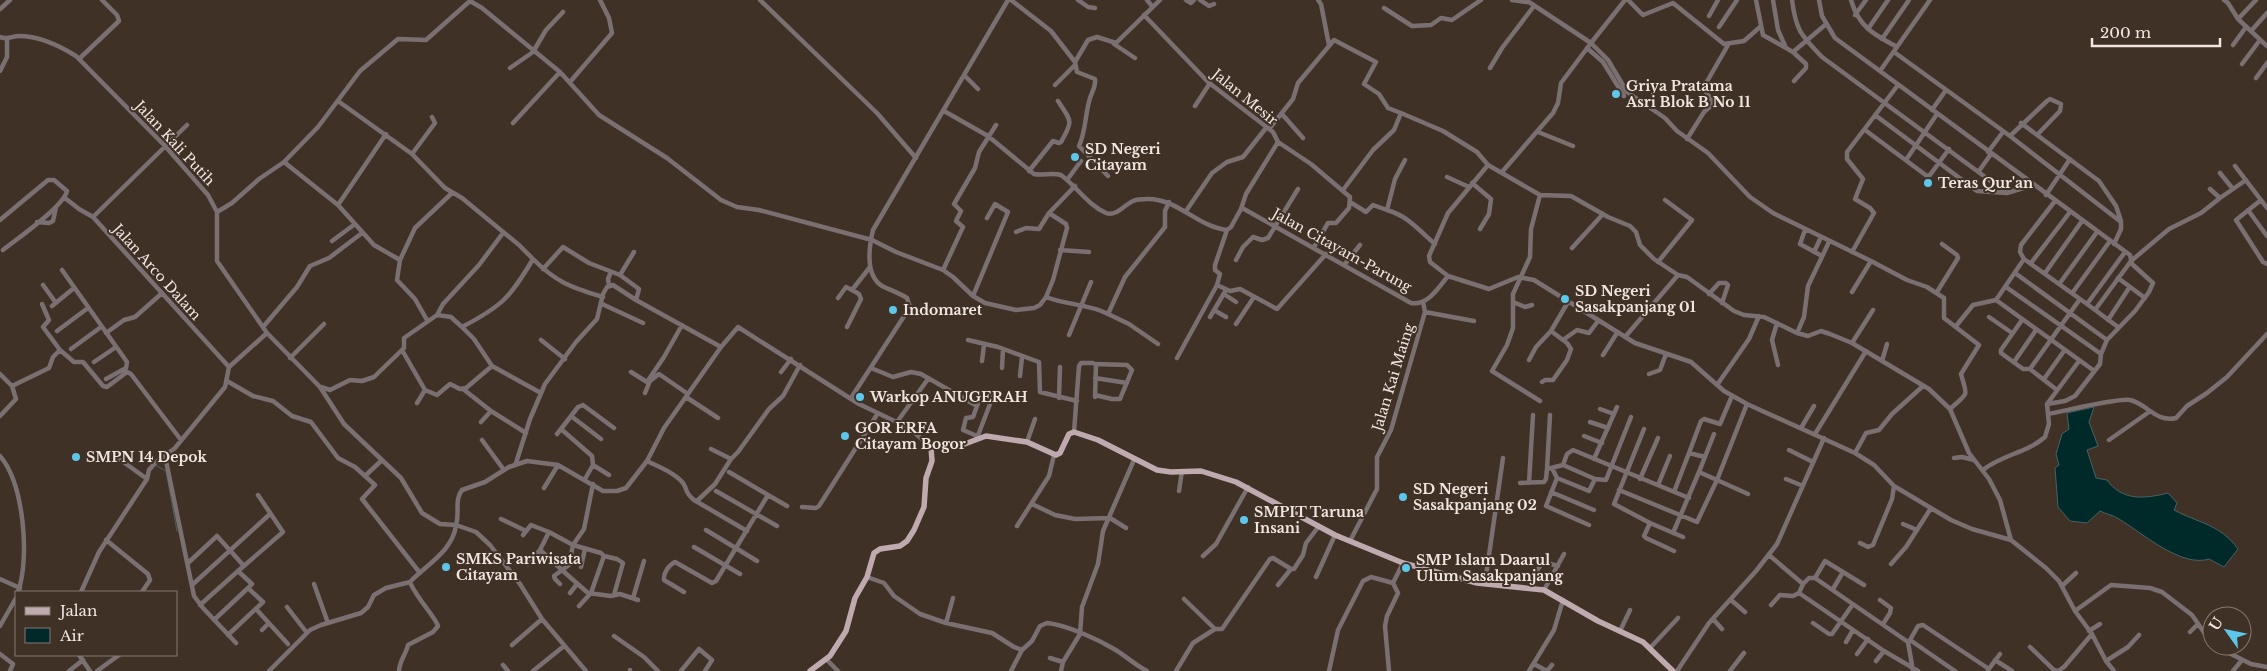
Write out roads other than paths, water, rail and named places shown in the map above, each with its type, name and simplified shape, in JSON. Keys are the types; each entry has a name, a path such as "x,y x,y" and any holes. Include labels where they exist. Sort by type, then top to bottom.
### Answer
{"main road":[{"path":"810,671 826,660 846,631 855,598 867,577 877,550 900,546 908,540 914,530 924,507 926,478 932,461 931,447 962,446 977,437 986,436 1026,442 1054,455 1060,454 1070,434 1074,432 1098,440 1134,460 1161,471 1207,472 1248,487 1335,534 1403,563 1458,578 1544,590 1643,642 1673,671"}],"street":[{"path":"0,9 10,0"},
{"path":"586,671 542,620 520,584 483,538 476,532 456,525 446,525 426,516 418,509 401,478 344,424 320,387 265,330 217,261 217,212 232,203 259,179 284,162 318,127 365,66 398,39 426,40 470,0 560,72 604,119 666,158 721,200 737,207 759,210 872,240 896,252 943,270 973,296 986,303 1020,311 1034,308 1046,297 1053,280 1067,225 1049,213"},
{"path":"570,82 612,33 609,18 600,0"},
{"path":"760,0 877,114 916,158"},
{"path":"851,398 910,307 907,298 875,280 870,267 872,240 878,221 1009,0 1047,27 1081,75 1096,81 1089,102 1085,130 1079,146 1108,176"},
{"path":"1078,0 1088,7 1095,8"},
{"path":"1147,0 1152,6"},
{"path":"1114,44 1160,0"},
{"path":"1186,0 1190,3 1194,0"},
{"path":"1200,0 1209,6 1214,4"},
{"path":"1318,0 1323,13 1329,45"},
{"path":"1384,8 1410,25 1428,25 1441,18 1452,20 1477,0"},
{"path":"1512,0 1526,1 1591,43 1608,60 1627,92 1665,118 1688,139 1713,156 1750,197 1773,214 1820,238 1871,260 1907,280 1937,292 1945,300 1943,316 1979,345 1961,374 1966,388 1965,394 1950,408"},
{"path":"1502,172 1538,132 1557,106 1561,83 1626,0 1644,14 1673,3 1728,44 1744,41 1760,27"},
{"path":"1709,16 1718,0"},
{"path":"1719,27 1737,0"},
{"path":"1756,0 1762,35 1793,52 1806,65 1794,82"},
{"path":"1773,0 1778,30 1786,49"},
{"path":"1792,0 1796,24 1804,39 1822,56 2007,193"},
{"path":"1819,0 1825,25 1835,38 2082,222 2130,255 2131,261 2136,268 2152,281 2152,286 2145,298 2107,340 2101,354 2100,364 2093,370 2073,397 2047,404"},
{"path":"1850,0 1855,15 1868,29 2121,222"},
{"path":"1855,15 1866,0"},
{"path":"1868,29 1888,0"},
{"path":"1882,39 1909,0"},
{"path":"2238,19 2256,0"},
{"path":"79,59 119,21 117,15 104,1"},
{"path":"1880,71 1927,1"},
{"path":"2228,1 2238,19 2267,46"},
{"path":"1490,68 1502,48 1534,6"},
{"path":"510,68 533,52 546,30 563,12"},
{"name":"Jalan Mesir","path":"1144,14 1210,83 1268,128 1278,142 1246,194 1241,209"},
{"path":"2250,32 2267,14"},
{"path":"1793,52 1825,25"},
{"path":"2233,45 2246,28"},
{"name":"Jalan Kali Putih","path":"0,37 7,39 17,36 36,38 62,48 79,59 165,146 208,195 217,212"},
{"path":"1055,85 1075,64 1090,38 1096,37 1114,44 1135,58"},
{"path":"0,71 7,57 7,39"},
{"path":"1186,211 1212,173 1227,162 1243,157 1282,114 1293,99 1298,83 1329,45 1334,40 1337,41 1376,62 1364,84 1378,94 1388,108 1443,131 1477,152 1488,166 1540,194 1571,196 1602,214 1633,228 1640,245 1658,262 1678,275 1687,277 1740,314 1764,317 1797,333 1808,336 1824,332 1852,343 1923,386 1950,408 1974,460 1983,470 2000,500 2011,540"},
{"path":"2242,64 2260,40"},
{"path":"1688,139 1704,112 1714,104 1705,91 1705,85 1728,44"},
{"path":"1587,48 1604,62 1624,96"},
{"path":"2256,78 2267,63"},
{"path":"513,123 560,72"},
{"path":"964,76 978,89"},
{"path":"1195,106 1210,83"},
{"path":"1852,252 1874,215 1870,208 1854,199 1863,179 1846,156 1898,85"},
{"path":"1932,110 1946,90"},
{"path":"2010,136 2021,123 2047,100 2050,99 2061,104 2060,111 2037,135"},
{"path":"338,101 412,154 444,188 519,245 543,269 565,285 603,297"},
{"path":"1029,171 1053,140 1061,142 1071,125 1058,101"},
{"path":"944,111 988,136 1029,171 1043,176 1058,174 1075,186 1093,204 1108,214 1115,213 1135,200 1148,199 1168,202 1210,225 1226,230"},
{"path":"1343,190 1373,150 1394,130 1401,113"},
{"path":"1282,114 1303,138"},
{"path":"1906,160 1937,114"},
{"path":"1875,115 1977,191 1982,193 2007,193 2033,185"},
{"path":"412,154 435,123 432,117"},
{"path":"2021,123 2105,187 2116,206 2121,222 2121,229 2112,243 2073,292"},
{"path":"92,217 187,125"},
{"path":"943,270 963,227 956,221 961,210 954,204 975,168 979,152 996,125"},
{"path":"1865,130 1927,176 1948,149"},
{"path":"1538,132 1573,146"},
{"path":"1979,171 2003,132"},
{"path":"338,205 386,134"},
{"path":"1278,142 1311,164 1349,195 1349,208 1336,223 1328,223 1314,247"},
{"path":"2046,195 2070,159"},
{"path":"1067,180 1081,160"},
{"path":"1387,210 1395,179 1405,160"},
{"path":"284,162 338,205 374,245 400,260"},
{"path":"1488,166 1448,213 1429,260 1448,276 1489,289 1522,277 1534,280 1639,345 1691,362 1732,396 1855,453 1874,465 1894,486 1959,524 2011,540 2046,568 2062,586 2075,612 2114,671"},
{"path":"2235,166 2267,208"},
{"path":"2220,172 2233,189"},
{"path":"1447,177 1470,185 1491,198 1489,214 1480,229"},
{"path":"0,220 48,180 54,180 67,191 65,198 56,207 3,250"},
{"path":"2095,310 2131,261 2169,230 2201,213 2246,180"},
{"path":"1016,232 1026,228 1039,229 1049,213 1075,186"},
{"path":"1236,260 1253,237 1267,240 1298,189"},
{"path":"2210,189 2220,198"},
{"path":"427,320 415,299 397,280 400,260 415,228 452,193"},
{"path":"1540,194 1531,229 1531,253 1522,277 1514,290 1514,323 1511,336 1492,371 1540,401"},
{"name":"Jalan Arco Dalam","path":"65,198 78,209 92,217 229,367"},
{"path":"1658,262 1692,220 1665,200"},
{"path":"2261,200 2238,216 2237,223 2263,262 2267,264"},
{"path":"2055,201 2021,245 2020,252 2024,259 2073,292 2118,327"},
{"path":"1108,314 1125,277 1165,227 1165,211 1168,202"},
{"path":"1350,202 1366,212 1373,205 1410,220 1418,231 1435,244"},
{"path":"973,296 1008,212 995,204 987,218"},
{"path":"37,222 49,224 53,220 56,207"},
{"path":"1177,358 1216,285 1220,274 1215,270 1215,265 1226,230 1231,227 1241,209"},
{"name":"Jalan Citayam-Parung","path":"1241,209 1246,209 1275,227 1345,264 1400,298 1415,304 1423,302 1435,293 1448,276"},
{"path":"2248,210 2267,236"},
{"path":"2031,263 2070,212"},
{"path":"1572,248 1602,214"},
{"path":"2045,273 2082,222"},
{"path":"332,242 355,224"},
{"path":"1805,230 1800,244 1822,256"},
{"path":"2060,283 2097,232"},
{"path":"80,591 106,540 147,479 155,462 175,448 225,387 229,367 265,330 310,266 329,258 362,233"},
{"path":"320,387 330,390 350,380 367,380 380,373 402,350 404,338 437,314 443,304 479,265 503,233"},
{"path":"1814,252 1820,238"},
{"path":"1797,333 1804,316 1808,286 1829,242"},
{"path":"1937,292 1958,258 1957,255 1942,244"},
{"path":"1345,264 1360,245"},
{"path":"543,269 563,247 589,263 620,275 640,289 636,300"},
{"path":"1060,250 1089,252"},
{"path":"620,275 634,252"},
{"path":"2087,304 2125,252"},
{"path":"1225,292 1240,289 1277,309 1326,254"},
{"path":"462,327 494,309 505,300 533,259"},
{"path":"1956,326 1973,306 1996,300 2024,259"},
{"path":"1852,292 1871,260"},
{"path":"852,290 870,267"},
{"path":"62,270 128,364 126,368 106,379"},
{"path":"611,272 608,279 610,285 721,347"},
{"path":"2015,273 2107,340"},
{"path":"1625,337 1678,275"},
{"path":"2118,278 2128,288 2145,298"},
{"path":"1070,334 1091,282"},
{"path":"1709,294 1719,283 1726,283 1728,285 1722,303"},
{"path":"43,285 54,305 74,288"},
{"path":"516,463 545,384 576,342 597,319 603,297 610,285"},
{"path":"1216,285 1236,302"},
{"path":"2006,287 2101,354"},
{"path":"838,298 844,288 859,294 861,299 847,327"},
{"path":"2108,320 2128,288"},
{"path":"1210,317 1225,292"},
{"path":"106,333 124,320 135,317 161,294"},
{"path":"1046,297 1096,308 1129,324 1158,344"},
{"path":"1236,324 1254,297"},
{"path":"2030,369 2080,299"},
{"path":"1996,300 2064,351 2093,370"},
{"name":"Jalan Kai Maing","path":"1350,541 1378,489 1377,457 1391,430 1425,312 1423,302"},
{"path":"1513,302 1525,307 1532,306"},
{"path":"1529,360 1536,346 1551,331 1568,302"},
{"path":"42,304 49,320 43,327 60,350 74,362 83,362 103,386 107,386 127,372 131,374 181,440"},
{"path":"602,304 643,323"},
{"path":"57,331 88,308"},
{"path":"1214,310 1226,317"},
{"path":"1852,343 1873,310"},
{"path":"1425,312 1474,321"},
{"path":"437,314 451,317 462,327 474,339 492,366 503,374 541,393"},
{"path":"1717,384 1749,339 1759,316"},
{"path":"1989,317 2012,333"},
{"path":"2022,320 2001,351 2014,362 2023,368 2030,369 2058,390"},
{"path":"1563,340 1577,330 1589,333 1598,321"},
{"path":"1777,323 1772,340 1778,365"},
{"path":"290,358 324,324"},
{"path":"631,372 647,382 682,325"},
{"path":"71,349 101,327"},
{"path":"269,671 314,628 361,613 368,607 374,595 386,588 410,582 439,557 453,536 460,492 465,488 485,482 516,463 527,461 558,465 604,491 622,490 630,484 648,461 664,428 734,330 740,328 851,398 916,433 931,447"},
{"path":"2014,362 2036,330"},
{"path":"1542,382 1553,380 1570,355 1571,350 1569,345 1551,331"},
{"path":"1603,355 1617,333"},
{"path":"2048,414 2126,400 2135,402 2149,412 2167,419 2176,418 2187,406 2227,377 2266,337"},
{"path":"541,340 565,359"},
{"path":"968,340 1004,349 1040,363 1040,392 1059,398 1077,400"},
{"path":"1882,361 1887,344"},
{"path":"982,361 984,345"},
{"path":"94,362 116,347"},
{"path":"1002,368 1004,349"},
{"path":"12,386 49,368 53,358 60,350"},
{"path":"402,350 425,390 437,395 452,384 463,389 490,411 526,433"},
{"path":"1815,434 1866,351"},
{"path":"2044,379 2064,351"},
{"path":"1649,374 1660,370 1666,354"},
{"path":"1020,376 1022,356"},
{"path":"781,372 790,359"},
{"path":"1983,470 1998,460 2041,441 2048,432 2047,404 2079,361"},
{"path":"1074,432 1079,364 1095,364 1130,366 1132,370 1118,400 1095,396 1095,364"},
{"path":"698,501 715,484 768,409 783,396 800,365"},
{"path":"463,389 474,383 492,366"},
{"path":"1059,398 1060,367"},
{"path":"871,368 893,377 911,372 928,379 977,406"},
{"path":"0,374 12,386 16,400 0,416"},
{"path":"646,393 650,381 659,374 718,418"},
{"path":"1095,378 1127,383"},
{"path":"897,422 928,379"},
{"path":"227,381 248,394 273,401 292,416 311,422 338,458 366,475 375,485 362,499 420,573"},
{"path":"1855,453 1866,433 1879,430 1892,414 1923,386"},
{"path":"417,403 425,390"},
{"path":"980,398 973,417 966,418 963,430 977,437 995,391"},
{"path":"1674,492 1702,419 1720,424 1732,396"},
{"path":"1619,490 1694,522 1699,521 1747,404"},
{"path":"585,479 593,465 592,456 559,431 578,407 583,405 614,428"},
{"path":"1801,428 1814,406"},
{"path":"1594,459 1617,407"},
{"path":"1600,409 1614,414"},
{"path":"481,422 490,411"},
{"path":"2109,440 2149,412"},
{"path":"802,507 816,508 819,506 878,413"},
{"path":"1528,483 1533,415"},
{"path":"571,416 600,439"},
{"path":"1550,416 1547,449 1555,467 1557,478 1546,506 1589,525"},
{"path":"1555,467 1595,480 1606,480 1632,417"},
{"path":"1026,442 1035,419"},
{"path":"1590,422 1608,428"},
{"path":"1644,429 1614,504 1650,523 1683,537"},
{"path":"1673,533 1714,434"},
{"path":"1584,436 1602,443"},
{"path":"1640,478 1658,438"},
{"path":"1676,671 1713,618 1769,555 1780,537 1824,438"},
{"path":"482,440 504,470"},
{"path":"712,449 731,459"},
{"path":"1520,483 1545,481 1555,467 1573,450 1688,498"},
{"path":"1789,450 1813,462"},
{"path":"111,453 147,479"},
{"path":"1689,453 1705,457"},
{"path":"1017,526 1049,476 1054,455"},
{"path":"165,456 194,596 236,644"},
{"path":"1658,486 1670,456"},
{"path":"1954,458 1962,457 1974,460"},
{"path":"1485,583 1503,458"},
{"path":"0,579 19,590 22,570 22,521 15,486 1,459"},
{"path":"1061,671 1080,634 1082,607 1098,564 1101,538 1134,460"},
{"path":"366,475 381,461"},
{"path":"648,461 668,472 683,484 686,494 746,531"},
{"path":"544,488 558,465"},
{"path":"593,465 609,475"},
{"path":"1179,491 1182,471"},
{"path":"729,472 787,506"},
{"path":"1699,472 1748,494"},
{"path":"1557,478 1589,491 1595,480"},
{"path":"1786,479 1803,486"},
{"path":"560,584 554,578 570,562 573,545 584,529 593,484"},
{"path":"1860,543 1868,547 1873,545 1892,500 1894,486"},
{"path":"1203,556 1216,544 1248,487"},
{"path":"716,491 777,526"},
{"path":"1551,492 1594,510"},
{"path":"200,605 282,532 258,495"},
{"path":"684,592 664,580 664,575 673,562 713,583 716,581 768,495"},
{"path":"1032,504 1055,515 1075,519 1110,518 1126,528"},
{"path":"1891,564 1931,508"},
{"path":"192,585 270,514"},
{"path":"501,519 524,533 534,525 573,545 618,559 623,563 614,595"},
{"path":"1650,523 1644,536 1674,551"},
{"path":"1903,524 1917,530"},
{"path":"1278,585 1290,570 1298,566 1306,543 1320,526"},
{"path":"706,530 757,560"},
{"path":"528,564 540,550 549,532"},
{"path":"1316,577 1335,534"},
{"path":"188,563 217,536 244,566"},
{"path":"106,540 148,574 150,580 143,591"},
{"path":"694,547 740,574"},
{"path":"581,567 585,549"},
{"path":"540,550 586,592 635,599 644,561"},
{"path":"1544,590 1564,554"},
{"path":"1769,555 1804,584"},
{"path":"579,606 591,593 604,556"},
{"path":"1176,671 1193,643 1225,626 1270,559 1272,558 1290,570"},
{"path":"1815,578 1825,561 1864,585"},
{"path":"1536,572 1543,562 1558,566"},
{"path":"1393,583 1403,563"},
{"path":"214,620 252,584 238,570"},
{"path":"1833,589 1843,572"},
{"path":"2062,586 2076,573"},
{"path":"867,577 884,583 894,596 920,614 946,623 992,633 1014,648 1022,650"},
{"path":"1329,671 1338,630 1363,581 1370,577 1393,583 1398,593 1387,616 1385,626 1389,671"},
{"path":"1771,605 1780,595 1793,596 1799,592 1809,578 1815,578 1955,671"},
{"path":"399,671 408,646 433,632 438,626 410,582"},
{"path":"314,584 328,623"},
{"path":"570,593 577,584"},
{"path":"2075,612 2102,591 2117,584 2135,588 2150,588 2162,592 2187,611 2202,630"},
{"path":"228,635 263,602 248,588"},
{"path":"1799,592 1853,630 1912,669 1918,671"},
{"path":"946,623 953,598"},
{"path":"1184,599 1215,630"},
{"path":"1529,671 1554,630 1563,600"},
{"path":"1731,600 1745,612"},
{"path":"1880,600 1891,608 1890,613 1882,624"},
{"path":"1813,623 1831,634 1853,604"},
{"path":"0,626 15,605"},
{"path":"287,607 307,633"},
{"path":"256,608 288,644"},
{"path":"1620,631 1630,610"},
{"path":"1650,648 1678,618"},
{"path":"1713,618 1722,629"},
{"path":"512,645 542,620"},
{"path":"262,630 270,623"},
{"path":"1011,671 1022,650 1029,646 1043,624 1053,623 1114,650 1134,665 1147,671"},
{"path":"2030,647 2054,670 2058,671 2062,669 2090,632 2100,624"},
{"path":"2190,632 2198,624"},
{"path":"1912,669 1909,641 1918,626 1923,625 1988,670 2000,654"},
{"path":"1846,642 1853,630"},
{"path":"2106,661 2128,647 2139,634"},
{"path":"614,636 648,661 658,671"},
{"path":"1857,654 1868,639"},
{"path":"534,671 564,646"},
{"path":"682,671 699,649 712,660 705,671"},
{"path":"1876,661 1884,650"},
{"path":"1730,671 1744,653"},
{"path":"0,654 13,664 10,671"},
{"path":"80,656 90,671"},
{"path":"97,671 118,656"},
{"path":"2234,656 2265,668"},
{"path":"1050,658 1064,662"},
{"path":"68,671 83,660"},
{"path":"826,660 838,671"},
{"path":"1995,660 2012,671"},
{"path":"2233,671 2242,660"},
{"path":"1534,664 1547,671 1552,665"},
{"path":"503,665 508,671"},
{"path":"1131,671 1134,665"}],"water":[{"path":"2094,407 2089,422 2098,446 2087,450 2096,478 2107,480 2119,492 2134,497 2168,493 2177,503 2174,510 2216,529 2224,534 2238,549 2224,567 2209,559 2198,560 2174,554 2117,518 2100,511 2087,523 2070,521 2058,507 2055,468 2059,465 2056,454 2062,434 2069,429 2067,413"}],"waterway":[{"path":"146,460 166,471 177,531"}],"place":[{"name":"Griya Pratama Asri Blok B No 11","path":"1616,94"},
{"name":"SD Negeri Citayam","path":"1075,157"},
{"name":"Teras Qur'an","path":"1928,183"},
{"name":"SD Negeri Sasakpanjang 01","path":"1565,299"},
{"name":"Indomaret","path":"893,310"},
{"name":"Warkop ANUGERAH","path":"860,397"},
{"name":"GOR ERFA Citayam Bogor","path":"845,436"},
{"name":"SMPN 14 Depok","path":"76,457"},
{"name":"SD Negeri Sasakpanjang 02","path":"1403,497"},
{"name":"SMPIT Taruna Insani","path":"1244,520"},
{"name":"SMKS Pariwisata Citayam","path":"446,567"},
{"name":"SMP Islam Daarul Ulum Sasakpanjang","path":"1406,568"}]}
